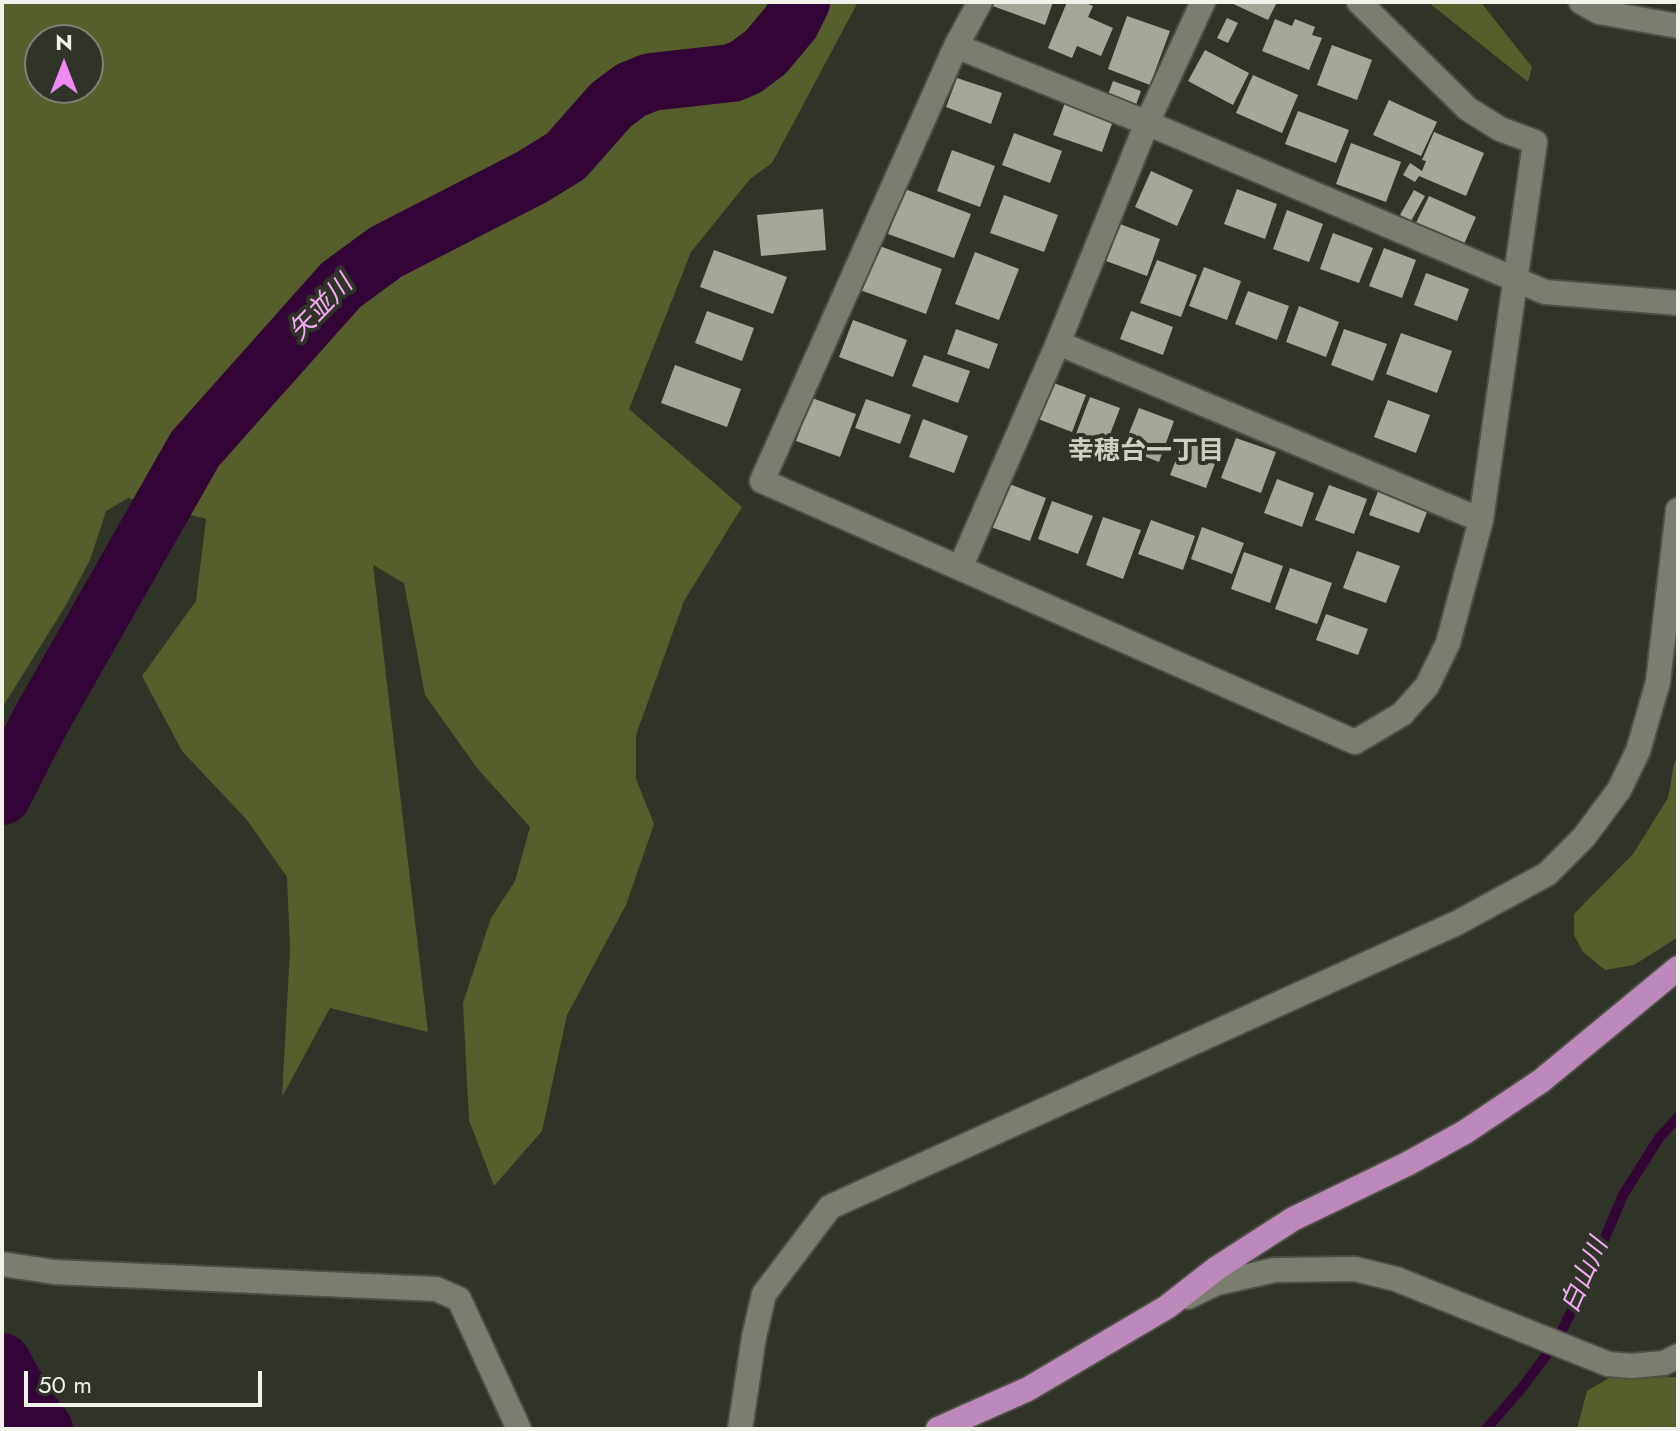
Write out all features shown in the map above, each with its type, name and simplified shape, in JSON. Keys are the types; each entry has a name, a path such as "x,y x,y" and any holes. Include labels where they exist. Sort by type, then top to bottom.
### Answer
{"main road":[{"path":"938,1429 1028,1389 1167,1307 1217,1268 1293,1219 1465,1132 1541,1081 1678,968"}],"street":[{"path":"980,2 956,46 762,481 1355,742 1402,714 1427,686 1448,643 1481,520 1535,142 1500,129 1468,109 1359,2"},
{"path":"960,568 1058,343 1147,123 1203,2"},
{"path":"1581,2 1599,12 1678,26"},
{"path":"956,46 1147,123 1545,292 1678,303"},
{"path":"1058,343 1481,520"},
{"path":"740,1429 764,1294 830,1207 1457,923 1547,874 1584,837 1619,790 1638,751 1658,682 1678,510"},
{"path":"2,1264 54,1272 436,1289 459,1299 519,1429"},
{"path":"1167,1307 1217,1283 1275,1270 1355,1269 1396,1279 1608,1364 1631,1366 1664,1363 1678,1356"}],"green space":[{"path":"2,2 858,2 772,163 750,179 691,252 629,409 742,507 684,601 636,735 636,779 654,824 626,905 567,1015 542,1131 494,1186 469,1120 463,1003 491,918 515,881 530,827 477,768 425,695 404,583 373,565 428,1032 330,1008 282,1097 290,949 287,877 247,820 182,751 142,676 196,601 206,519 128,498 106,511 90,560 2,708"},
{"path":"1428,2 1485,2 1483,5 1532,67 1528,82"},
{"path":"1678,756 1678,937 1634,965 1605,970 1583,952 1574,935 1574,914 1633,854 1668,798"},
{"path":"1678,1377 1678,1429 1577,1429 1587,1391 1609,1378"}],"building":[{"path":"991,2 1053,2 1045,25 990,5"},
{"path":"1067,2 1083,2 1093,6 1088,17 1113,28 1101,56 1077,46 1072,58 1048,48"},
{"path":"1229,2 1277,2 1268,20"},
{"path":"1127,16 1170,31 1150,85 1108,69"},
{"path":"1227,18 1238,23 1228,43 1217,38"},
{"path":"1275,19 1292,26 1295,19 1315,27 1312,35 1322,38 1309,70 1262,51"},
{"path":"1332,45 1372,60 1357,100 1317,85"},
{"path":"1205,50 1249,73 1233,105 1188,81"},
{"path":"1253,75 1298,95 1282,133 1236,113"},
{"path":"957,78 1002,93 991,124 946,107"},
{"path":"1113,81 1141,91 1133,113 1105,103"},
{"path":"1066,100 1114,118 1102,152 1053,135"},
{"path":"1389,100 1437,122 1421,156 1373,135"},
{"path":"1298,111 1349,130 1336,163 1285,144"},
{"path":"1434,132 1484,153 1466,196 1419,176 1415,182 1403,175 1410,163 1422,171 1426,161 1422,160"},
{"path":"1014,133 1062,151 1050,183 1002,165"},
{"path":"1351,143 1401,162 1386,202 1336,184"},
{"path":"952,150 995,166 980,207 937,191"},
{"path":"1151,171 1193,190 1177,226 1135,207"},
{"path":"905,189 971,214 954,258 888,234"},
{"path":"1237,189 1277,204 1265,239 1224,224"},
{"path":"1414,190 1425,196 1411,221 1400,215"},
{"path":"1004,195 1058,215 1044,252 990,233"},
{"path":"1429,196 1476,217 1460,253 1412,231"},
{"path":"823,209 826,250 761,256 757,215"},
{"path":"1287,210 1323,224 1309,262 1273,249"},
{"path":"1120,224 1160,239 1147,276 1106,261"},
{"path":"1333,233 1373,248 1359,283 1320,269"},
{"path":"877,245 942,269 926,314 860,290"},
{"path":"1384,248 1416,260 1402,298 1369,286"},
{"path":"714,250 787,277 773,314 700,287"},
{"path":"975,252 1019,269 999,320 955,304"},
{"path":"1157,260 1197,275 1181,317 1140,303"},
{"path":"1204,267 1241,281 1227,320 1189,306"},
{"path":"1426,273 1469,289 1457,321 1414,305"},
{"path":"1248,291 1289,306 1277,340 1235,324"},
{"path":"1299,306 1339,322 1326,357 1286,342"},
{"path":"707,311 754,328 742,361 695,343"},
{"path":"1131,311 1173,327 1163,355 1120,339"},
{"path":"853,320 907,340 893,377 839,357"},
{"path":"956,329 998,344 989,369 947,354"},
{"path":"1344,329 1387,344 1373,381 1331,365"},
{"path":"1401,333 1452,351 1437,393 1386,374"},
{"path":"924,355 970,371 958,403 912,386"},
{"path":"675,365 741,389 727,427 661,403"},
{"path":"1051,382 1086,395 1072,432 1038,419"},
{"path":"1090,397 1120,408 1106,445 1076,434"},
{"path":"812,398 856,414 840,457 796,441"},
{"path":"866,399 911,415 900,444 855,428"},
{"path":"1388,400 1430,415 1416,453 1374,437"},
{"path":"1139,408 1174,421 1159,462 1123,448"},
{"path":"923,419 968,436 954,473 909,457"},
{"path":"1185,437 1220,450 1206,488 1170,475"},
{"path":"1236,438 1276,452 1261,493 1221,478"},
{"path":"1277,479 1314,493 1302,527 1264,513"},
{"path":"1004,482 1046,498 1030,541 988,526"},
{"path":"1329,485 1367,499 1354,534 1315,520"},
{"path":"1380,486 1430,504 1419,533 1369,515"},
{"path":"1052,501 1093,516 1078,554 1038,539"},
{"path":"1103,517 1141,530 1123,579 1086,565"},
{"path":"1151,520 1195,536 1183,570 1138,554"},
{"path":"1202,527 1244,543 1232,574 1191,559"},
{"path":"1357,551 1400,566 1386,603 1343,588"},
{"path":"1244,552 1283,566 1270,603 1231,589"},
{"path":"1290,568 1332,583 1317,624 1275,609"},
{"path":"1326,614 1368,629 1358,655 1316,640"}],"waterway":[{"name":"矢並川","path":"2,796 41,720 195,449 341,285 386,252 532,177 566,156 611,105 631,90 651,82 732,73 746,67 766,52 791,22 801,2"},
{"name":"白山川","path":"1486,1429 1557,1341 1623,1195 1659,1138 1678,1117"},
{"name":"矢並川","path":"2,1362 28,1409 44,1429"}],"district":[{"name":"幸穂台一丁目","path":"1146,453"}]}
